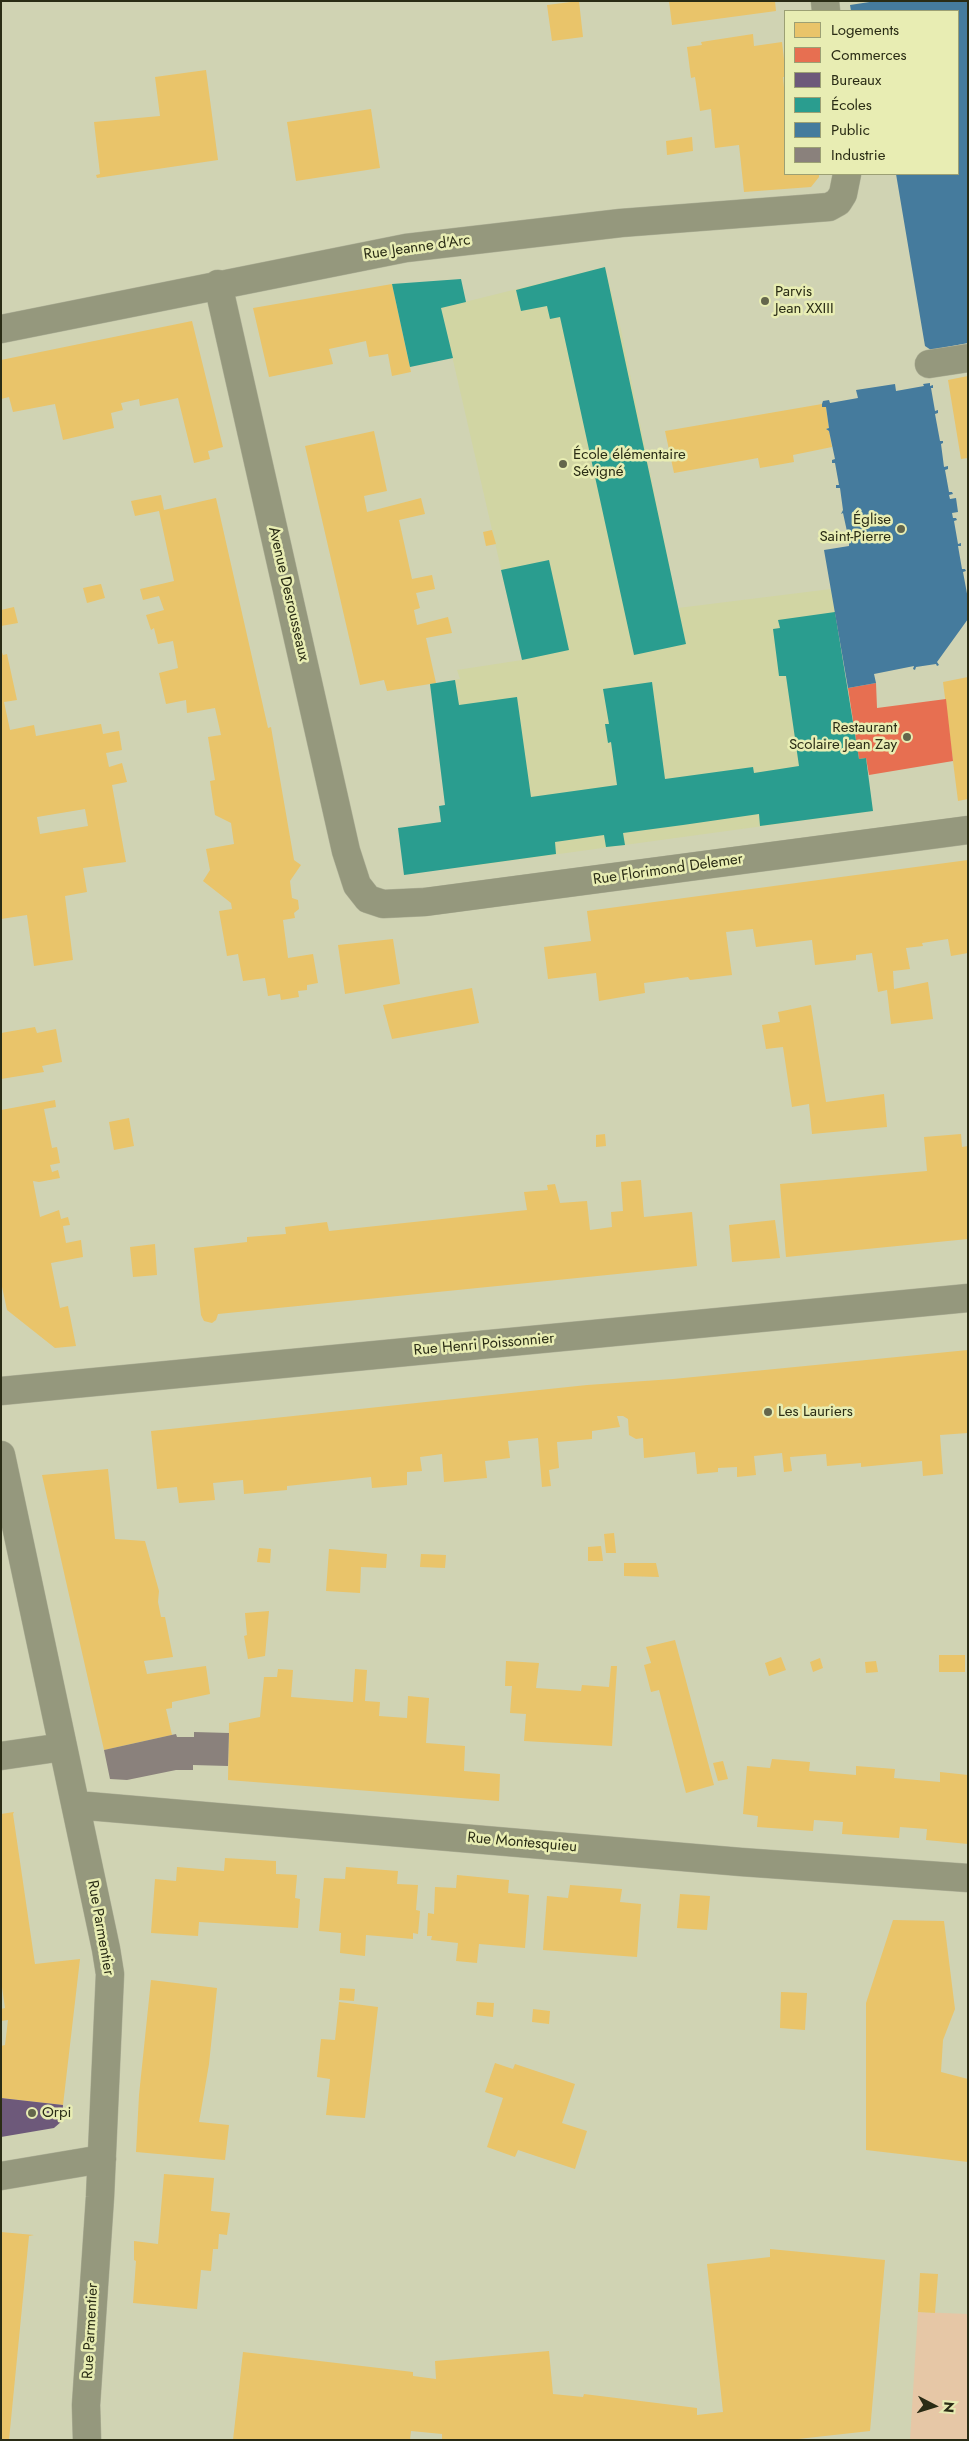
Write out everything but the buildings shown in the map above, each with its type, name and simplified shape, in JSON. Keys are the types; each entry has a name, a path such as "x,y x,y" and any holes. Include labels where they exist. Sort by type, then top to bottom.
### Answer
{"street":[{"name":"Rue Jeanne d'Arc","path":"1,329 218,284 406,248 621,223 829,207 838,202 844,194 847,175"},
{"name":"Avenue Desrousseaux","path":"218,284 346,851 358,885 368,899"},
{"path":"929,364 968,358"},
{"name":"Rue Florimond Delemer","path":"368,899 383,904 406,904 968,830"},
{"name":"Rue Henri Poissonnier","path":"1,1391 968,1298"},
{"name":"Rue Parmentier","path":"1,1455 110,1974 102,2160 86,2405 87,2440"},
{"path":"1,1756 63,1747"},
{"name":"Rue Montesquieu","path":"76,1805 741,1862 968,1878"},
{"path":"1,2176 102,2160"}],"shaded area":[{"path":"605,267 621,330 678,608 831,589 859,758 866,758 873,811 471,866 463,802 472,801 455,680 460,679 457,670 522,660 441,308"},
{"path":"918,2312 968,2314 968,2440 910,2440"}],"place":[{"name":"Parvis Jean XXIII","path":"765,301"},
{"name":"École élémentaire Sévigné","path":"563,464"},
{"name":"Église Saint-Pierre","path":"901,529"},
{"name":"Restaurant Scolaire Jean Zay","path":"907,737"},
{"name":"Les Lauriers","path":"768,1412"},
{"name":"Orpi","path":"32,2113"}]}
